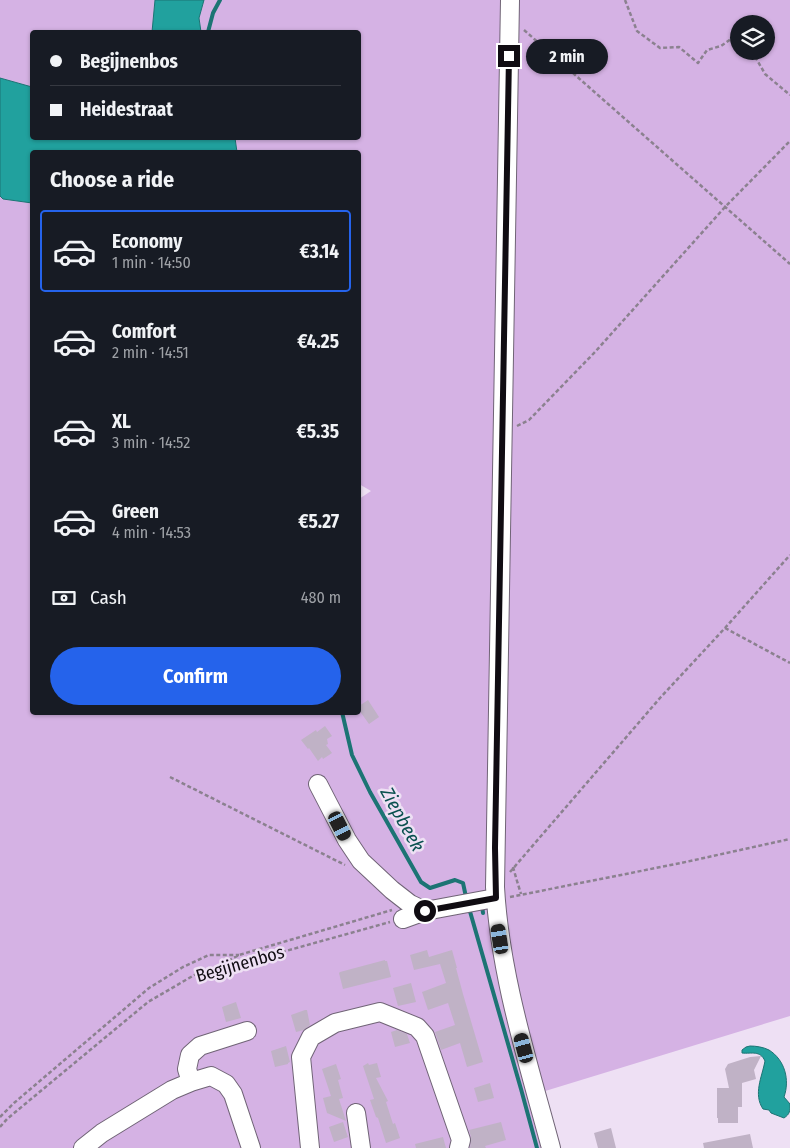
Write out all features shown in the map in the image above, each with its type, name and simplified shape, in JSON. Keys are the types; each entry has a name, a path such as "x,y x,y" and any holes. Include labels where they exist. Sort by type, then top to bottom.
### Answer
{"street":[{"path":"510,8 495,877 500,943 509,989 552,1148"},
{"path":"318,784 347,840 361,861 386,886 410,904 414,915 496,898"},
{"path":"310,1148 301,1057 311,1037 335,1023 380,1012 417,1027 424,1036 461,1140 459,1148"},
{"path":"191,1082 187,1069 190,1055 200,1046 247,1031"},
{"path":"84,1148 102,1133 172,1090 211,1076 226,1084 233,1094 251,1148"},
{"path":"356,1112 362,1148"}],"path":[{"path":"625,0 637,31 660,48 679,47 698,62 707,50 721,46 730,40"},
{"path":"510,8 725,207 790,264"},
{"path":"757,60 765,74 790,95"},
{"path":"503,427 518,426 529,420 595,352 725,207 790,141"},
{"path":"507,874 660,698 790,555"},
{"path":"725,628 790,663"},
{"path":"170,777 351,868"},
{"path":"496,898 522,895 790,839"},
{"path":"513,867 522,895"},
{"path":"214,969 239,955 396,909 414,915"},
{"name":"Begijnenbos","path":"0,1127 7,1119 148,1002 196,974 414,915"},
{"path":"0,1118 21,1097 148,988 183,967 209,955 239,955"}],"shaded area":[{"path":"0,0 155,0 152,30 30,30 30,86 0,78"},
{"path":"155,0 204,0 199,18 201,30 152,30"},
{"path":"204,0 790,0 790,1016 542,1092 489,912 501,995 543,1148 0,1148 0,196 3,199 30,203 30,715 361,715 361,498 371,491 361,485 361,150 237,150 235,140 361,140 361,30 201,30 199,18"},
{"path":"0,78 30,86 30,140 235,140 237,150 30,150 30,203 3,199 0,196"},
{"path":"750,1046 769,1050 779,1059 785,1071 786,1091 784,1097 790,1104 789,1112 784,1118 763,1109 760,1103 758,1091 765,1061 761,1055 742,1053 742,1050"}],"building":[{"path":"368,700 379,717 369,724 361,713 361,705"},
{"path":"325,726 332,736 327,739 328,744 326,745 332,753 318,761 301,740"},
{"path":"427,950 429,957 452,950 483,1062 467,1067 460,1043 441,1050 435,1032 455,1025 448,1003 428,1010 422,992 446,983 440,964 414,970 410,955"},
{"path":"387,961 391,977 343,989 340,972"},
{"path":"411,983 416,1002 398,1006 393,988"},
{"path":"236,1002 241,1018 226,1022 222,1007"},
{"path":"307,1010 310,1025 304,1030 296,1032 291,1015"},
{"path":"397,1030 407,1034 410,1043 395,1047 391,1032"},
{"path":"286,1046 290,1062 275,1067 271,1051"},
{"path":"761,1056 754,1070 756,1079 742,1083 742,1107 738,1107 738,1123 718,1123 717,1088 729,1088 725,1069 728,1064 750,1057"},
{"path":"368,1063 369,1065 377,1063 381,1077 376,1078 388,1101 386,1102 393,1124 395,1123 400,1138 386,1143 370,1100 374,1099 363,1066"},
{"path":"336,1064 341,1079 338,1080 343,1098 339,1099 346,1121 327,1113 323,1098 331,1096 322,1069"},
{"path":"490,1083 494,1098 478,1102 474,1088"},
{"path":"343,1122 348,1137 334,1142 329,1127"},
{"path":"501,1122 506,1140 485,1146 486,1148 470,1148 471,1137 469,1130"},
{"path":"611,1128 616,1148 598,1148 594,1133"},
{"path":"750,1134 753,1148 704,1148 703,1143"},
{"path":"443,1137 446,1148 416,1148 415,1144"}],"waterway":[{"name":"Ziepbeek","path":"209,30 213,13 220,0"},
{"name":"Ziepbeek","path":"343,715 352,755 370,792 421,882 430,888 455,880 463,883 466,897"},
{"path":"482,905 483,913"},
{"name":"Ziepbeek","path":"469,908 537,1148"}],"route":[{"path":"425,911 496,898 495,848 509,56"}]}
